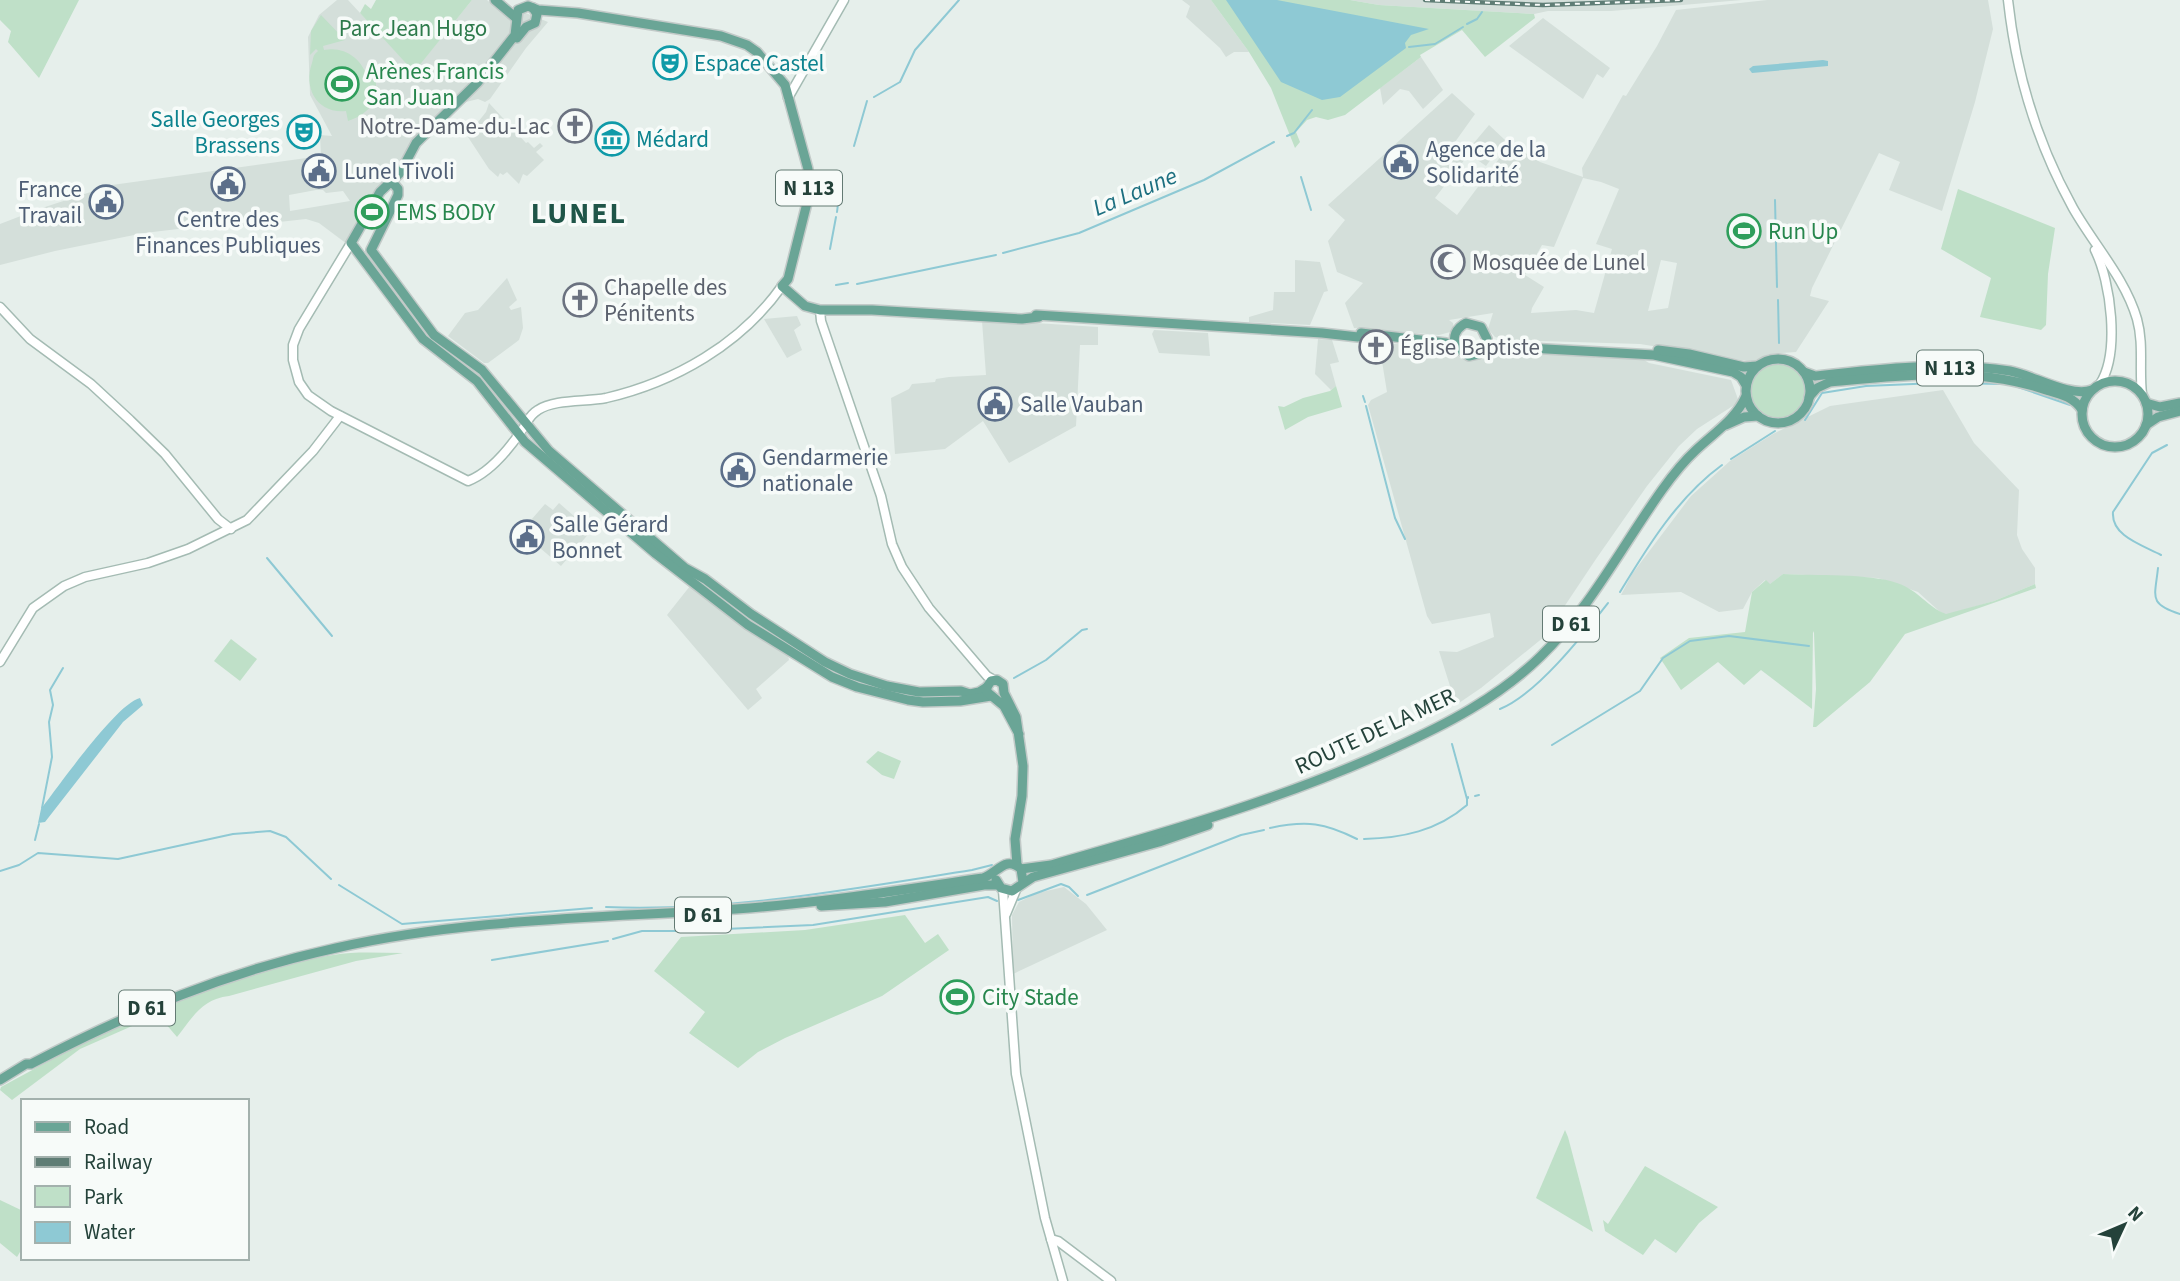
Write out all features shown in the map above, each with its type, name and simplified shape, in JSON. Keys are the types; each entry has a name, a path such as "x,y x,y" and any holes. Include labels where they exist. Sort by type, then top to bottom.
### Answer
{"main road":[{"name":"N 113","path":"495,0 507,10 721,36 752,48 789,86 788,98 807,160 810,186 785,282"},
{"path":"789,86 844,0"},
{"path":"2008,0 2015,57 2034,125 2058,180 2122,285 2137,318 2148,416 2138,437 2126,445 2104,445 2088,431 2082,410 2107,366 2110,317 2104,275 2091,238"},
{"path":"523,11 515,35 479,84 423,134 415,143 400,173 380,192 299,328 293,345 294,367 304,389 317,402 468,481 491,465 519,435 528,417 541,408 607,398 701,360 718,351 762,313 785,282 804,298 821,307 851,306 858,309 961,314 975,311 1322,333 1344,337 1366,335 1446,338 1463,325 1471,323 1481,327 1495,340 1511,342 1670,351 1744,367 1780,359 1794,363 1804,372 1810,387 1810,397 1804,410 1792,420 1777,423 1758,416 1750,407 1741,377 1733,372 1654,355 1495,346 1469,356 1446,343 1397,337"},
{"path":"392,182 398,189 398,195 372,250 391,280 434,335 482,370 526,424 546,454"},
{"path":"351,243 426,343 477,381 519,435 546,454 748,625 842,682 908,700 941,702 977,699 992,702 1002,709 1022,755"},
{"path":"0,307 30,339 91,384 130,420 165,454 218,519 231,528"},
{"path":"821,307 821,321 881,496 892,544 902,567 929,608 992,687 1009,712 1019,734 1023,787 1015,839 1019,867 1024,875 1006,914"},
{"path":"1455,333 1456,347"},
{"path":"1484,349 1486,334"},
{"path":"426,343 434,335"},
{"path":"1746,391 1750,375 1757,366"},
{"name":"N 113","path":"1804,372 1815,376 1909,368 1991,369 2012,372 2079,392 2096,387"},
{"name":"N 113","path":"1810,397 1817,388 1830,382 1941,374 2018,380 2070,397 2082,410"},
{"path":"2096,387 2111,381 2123,382 2133,386 2144,398 2160,407 2180,403"},
{"name":"ROUTE DE LA MER","path":"1019,867 1051,865 1251,806 1340,772 1431,731 1473,708 1522,673 1565,631 1674,474 1696,449 1724,426 1742,404 1746,391"},
{"path":"2146,425 2158,417 2180,411"},
{"path":"0,662 33,608 64,586 85,577 148,564 188,549 247,520 313,451 340,416"},
{"name":"ROUTE DE LA MER","path":"1724,426 1744,417 1758,416"},
{"path":"218,519 219,533"},
{"path":"689,575 825,662 850,674 887,686 919,692 975,693 992,687"},
{"path":"0,672 11,646"},
{"path":"977,699 992,687"},
{"name":"ROUTE DE LA MER","path":"1019,886 1033,877 1190,832 1251,806"},
{"path":"1015,839 1005,864 996,872 1006,914 1016,1074 1038,1190 1063,1281"},
{"path":"1005,864 1019,867"},
{"name":"D 61","path":"0,1082 119,1019 202,986 268,965 372,940 512,923 519,925 811,902 983,878 996,872"},
{"name":"D 61","path":"602,918 885,902 984,885 1000,888"},
{"path":"1000,888 1019,886"},
{"path":"1051,1239 1058,1241 1111,1281"}],"shaded area":[{"path":"337,0 348,0 414,71 472,0 487,0 507,17 511,7 548,22 490,99 485,102 478,99 466,102 414,139 392,173 388,192 374,198 347,244 319,223 306,219 216,229 212,225 144,233 0,265 0,224 39,209 112,185 321,156 320,135 332,136 310,95 308,37 319,15","holes":["323,190 326,193 343,191 350,201 290,211 289,195"]},
{"path":"1182,0 1211,0 1249,52 1234,52 1226,57 1220,48 1186,17 1190,6"},
{"path":"1350,0 1742,0 1611,11 1548,11 1534,14 1379,5"},
{"path":"1767,0 1988,0 1993,29 1975,102 1942,211 1889,190 1900,162 1879,153 1812,288 1810,296 1829,301 1796,352 1769,354 1753,362 1640,344 1505,340 1495,337 1488,329 1493,313 1449,320 1453,323 1454,331 1439,335 1354,328 1345,303 1363,283 1337,272 1328,241 1345,220 1328,205 1452,93 1475,114 1455,142 1469,153 1489,125 1505,140 1486,166 1469,154 1435,198 1457,215 1510,144 1540,162 1583,177 1582,168 1676,10","holes":["1583,178 1619,189 1596,244 1612,249 1594,313 1576,310 1531,313 1544,287 1525,275 1542,245 1554,247","1661,260 1677,263 1668,308 1648,311"]},
{"path":"1543,18 1610,68 1603,78 1597,74 1583,99 1509,46"},
{"path":"1421,57 1443,90 1423,109 1409,91 1400,89 1383,105 1380,88"},
{"path":"489,103 526,143 534,148 540,143 543,146 536,152 544,160 527,176 523,174 519,184 507,172 503,175 500,173 498,177 489,169 466,134 473,123 478,122 486,112"},
{"path":"1295,260 1320,262 1328,291 1324,292 1310,325 1249,322 1249,317 1273,310 1274,292 1295,292"},
{"path":"507,278 517,300 509,307 511,310 521,307 523,328 519,340 488,363 484,363 448,336 465,313 478,310"},
{"path":"797,316 801,325 794,330 802,350 787,358 764,319"},
{"path":"982,321 1098,327 1098,345 1080,345 1076,426 1009,463 983,421 945,449 895,454 891,398 909,389 912,384 935,382 936,379 949,377 986,375"},
{"path":"1154,330 1208,333 1210,356 1159,353 1152,334"},
{"path":"1318,339 1332,340 1339,362 1330,364 1336,386 1331,390 1315,374"},
{"path":"1379,343 1450,347 1461,359 1482,358 1494,349 1594,355 1595,358 1641,358 1649,363 1731,380 1739,402 1697,429 1679,446 1647,486 1596,559 1558,616 1555,628 1456,705 1439,651 1457,652 1494,637 1490,613 1432,624 1427,616 1368,405 1371,400 1387,392"},
{"path":"1943,390 1974,443 2019,490 2017,535 2022,549 2035,568 2035,584 1994,601 1946,615 1918,592 1878,578 1783,574 1769,585 1765,580 1752,592 1743,609 1719,612 1681,592 1621,595 1632,574 1691,496 1730,461 1773,434 1830,406"},
{"path":"559,503 591,531 561,566 532,541 535,536 525,527 545,504 553,510"},
{"path":"690,586 741,625 788,655 789,660 756,689 762,698 748,710 667,615"},
{"path":"1064,887 1086,904 1107,930 1013,974 1012,915 1019,902 1037,893"}],"green space":[{"path":"0,0 79,0 39,78 8,42 11,31 0,20"},
{"name":"Parc Jean Hugo","path":"376,0 472,0 414,72 360,13 365,4 371,9"},
{"path":"1211,0 1350,0 1379,5 1534,14 1535,18 1485,57 1462,30 1420,55 1421,57 1345,115 1328,120 1316,117 1307,120 1296,132 1300,142 1295,148 1271,88 1249,52"},
{"name":"Arènes Francis San Juan","path":"321,15 345,40 323,46 324,50 338,50 351,55 361,65 368,79 376,79 376,86 379,87 369,108 348,121 346,111 336,111 320,104 311,90 310,72 318,51 316,49 310,55 311,31"},
{"path":"1958,189 2055,228 2048,274 2046,325 2041,330 1980,317 1991,278 1941,249"},
{"path":"1772,363 1784,363 1794,367 1802,375 1806,391 1802,407 1794,415 1784,419 1772,419 1762,415 1754,407 1750,397 1750,385 1754,375 1762,367"},
{"path":"1336,386 1342,407 1308,417 1285,430 1278,406 1284,407 1303,398 1330,391"},
{"path":"1783,574 1857,576 1885,580 1905,586 1946,614 1994,601 2035,584 2036,588 1905,634 1870,682 1816,727 1813,727 1816,689 1813,631 1812,709 1761,670 1744,685 1718,662 1681,690 1660,658 1689,638 1745,632 1752,592 1766,580 1770,584"},
{"path":"231,639 257,659 240,681 214,661"},
{"path":"878,751 901,761 894,779 882,775 866,762"},
{"path":"905,915 925,943 938,934 949,950 882,996 785,1038 758,1052 738,1068 689,1033 705,1012 654,971 681,937 805,930"},
{"path":"403,953 356,961 220,998 199,1010 177,1037 165,1023 148,1019 80,1049 12,1100 0,1090 1,1087 80,1045 204,990 289,964 333,955"},
{"path":"1565,1130 1568,1137 1593,1232 1536,1198"},
{"path":"1645,1166 1718,1207 1699,1223 1676,1253 1655,1239 1643,1255 1605,1231 1603,1220 1608,1224"},
{"path":"0,1200 21,1210 21,1250 17,1257 0,1243"}],"water":[{"path":"1226,0 1277,0 1429,29 1411,35 1405,43 1406,48 1340,97 1322,100 1281,82"},
{"path":"1828,61 1828,66 1752,73 1749,69 1753,66"},
{"path":"140,698 143,705 123,722 45,822 38,823 41,809 88,747 117,714"}],"waterway":[{"path":"874,97 900,82 915,50 959,0"},
{"name":"La Laune","path":"1467,24 1477,19 1482,12"},
{"name":"La Laune","path":"1409,47 1435,44 1463,27"},
{"path":"854,146 867,101"},
{"name":"La Laune","path":"1287,136 1294,133 1312,110"},
{"name":"La Laune","path":"1003,253 1079,233 1204,180 1274,142"},
{"path":"1301,177 1311,210"},
{"path":"837,212 839,196"},
{"path":"1775,200 1777,287"},
{"path":"830,249 836,217"},
{"name":"La Laune","path":"857,284 996,255"},
{"name":"La Laune","path":"836,285 848,283"},
{"path":"1778,300 1779,343"},
{"path":"1805,420 1822,393 1866,386 1937,383"},
{"path":"1947,383 2002,384"},
{"path":"2015,386 2070,405"},
{"path":"1363,396 1365,402"},
{"path":"1366,406 1395,518 1405,539"},
{"path":"1731,459 1775,431"},
{"path":"2161,555 2122,534 2114,520 2113,512 2152,453 2167,445"},
{"path":"1620,592 1678,507 1722,465"},
{"path":"267,558 332,636"},
{"path":"2158,568 2155,593 2158,603 2180,614"},
{"path":"1500,709 1529,691 1544,677 1573,647 1608,603"},
{"path":"1014,678 1046,660 1082,630 1087,629"},
{"path":"1552,745 1640,691 1663,658 1690,641 1729,636 1809,646"},
{"path":"42,808 52,757 49,722 53,705 50,690 63,668"},
{"path":"1364,839 1419,831 1444,821 1467,805 1452,744"},
{"path":"1475,796 1479,795"},
{"path":"35,840 39,824"},
{"path":"1270,828 1315,824 1357,839"},
{"path":"1087,895 1241,835 1264,830"},
{"path":"0,871 19,865 38,853 118,859 233,834 270,831 286,837 331,879"},
{"path":"606,907 698,906 790,898 992,865"},
{"path":"1018,900 1061,884 1069,887 1078,896"},
{"path":"339,885 402,924 592,908"},
{"path":"613,939 642,931 813,925 988,897 997,901"},
{"path":"492,960 608,941"}],"railway":[{"path":"1425,0 1543,5 1681,0"}],"place":[{"name":"Espace Castel","path":"670,63"},
{"name":"Arènes Francis San Juan","path":"342,84"},
{"name":"Notre-Dame-du-Lac","path":"575,126"},
{"name":"Salle Georges Brassens","path":"304,132"},
{"name":"Médard","path":"612,139"},
{"name":"Agence de la Solidarité","path":"1401,162"},
{"name":"Lunel Tivoli","path":"319,171"},
{"name":"Centre des Finances Publiques","path":"228,184"},
{"name":"France Travail","path":"106,202"},
{"name":"EMS BODY","path":"372,212"},
{"name":"Run Up","path":"1744,231"},
{"name":"Mosquée de Lunel","path":"1448,262"},
{"name":"Chapelle des Pénitents","path":"580,300"},
{"name":"Église Baptiste","path":"1376,347"},
{"name":"Salle Vauban","path":"995,404"},
{"name":"Gendarmerie nationale","path":"738,470"},
{"name":"Salle Gérard Bonnet","path":"527,537"},
{"name":"City Stade","path":"957,997"}],"district":[{"name":"LUNEL","path":"579,213"}]}
